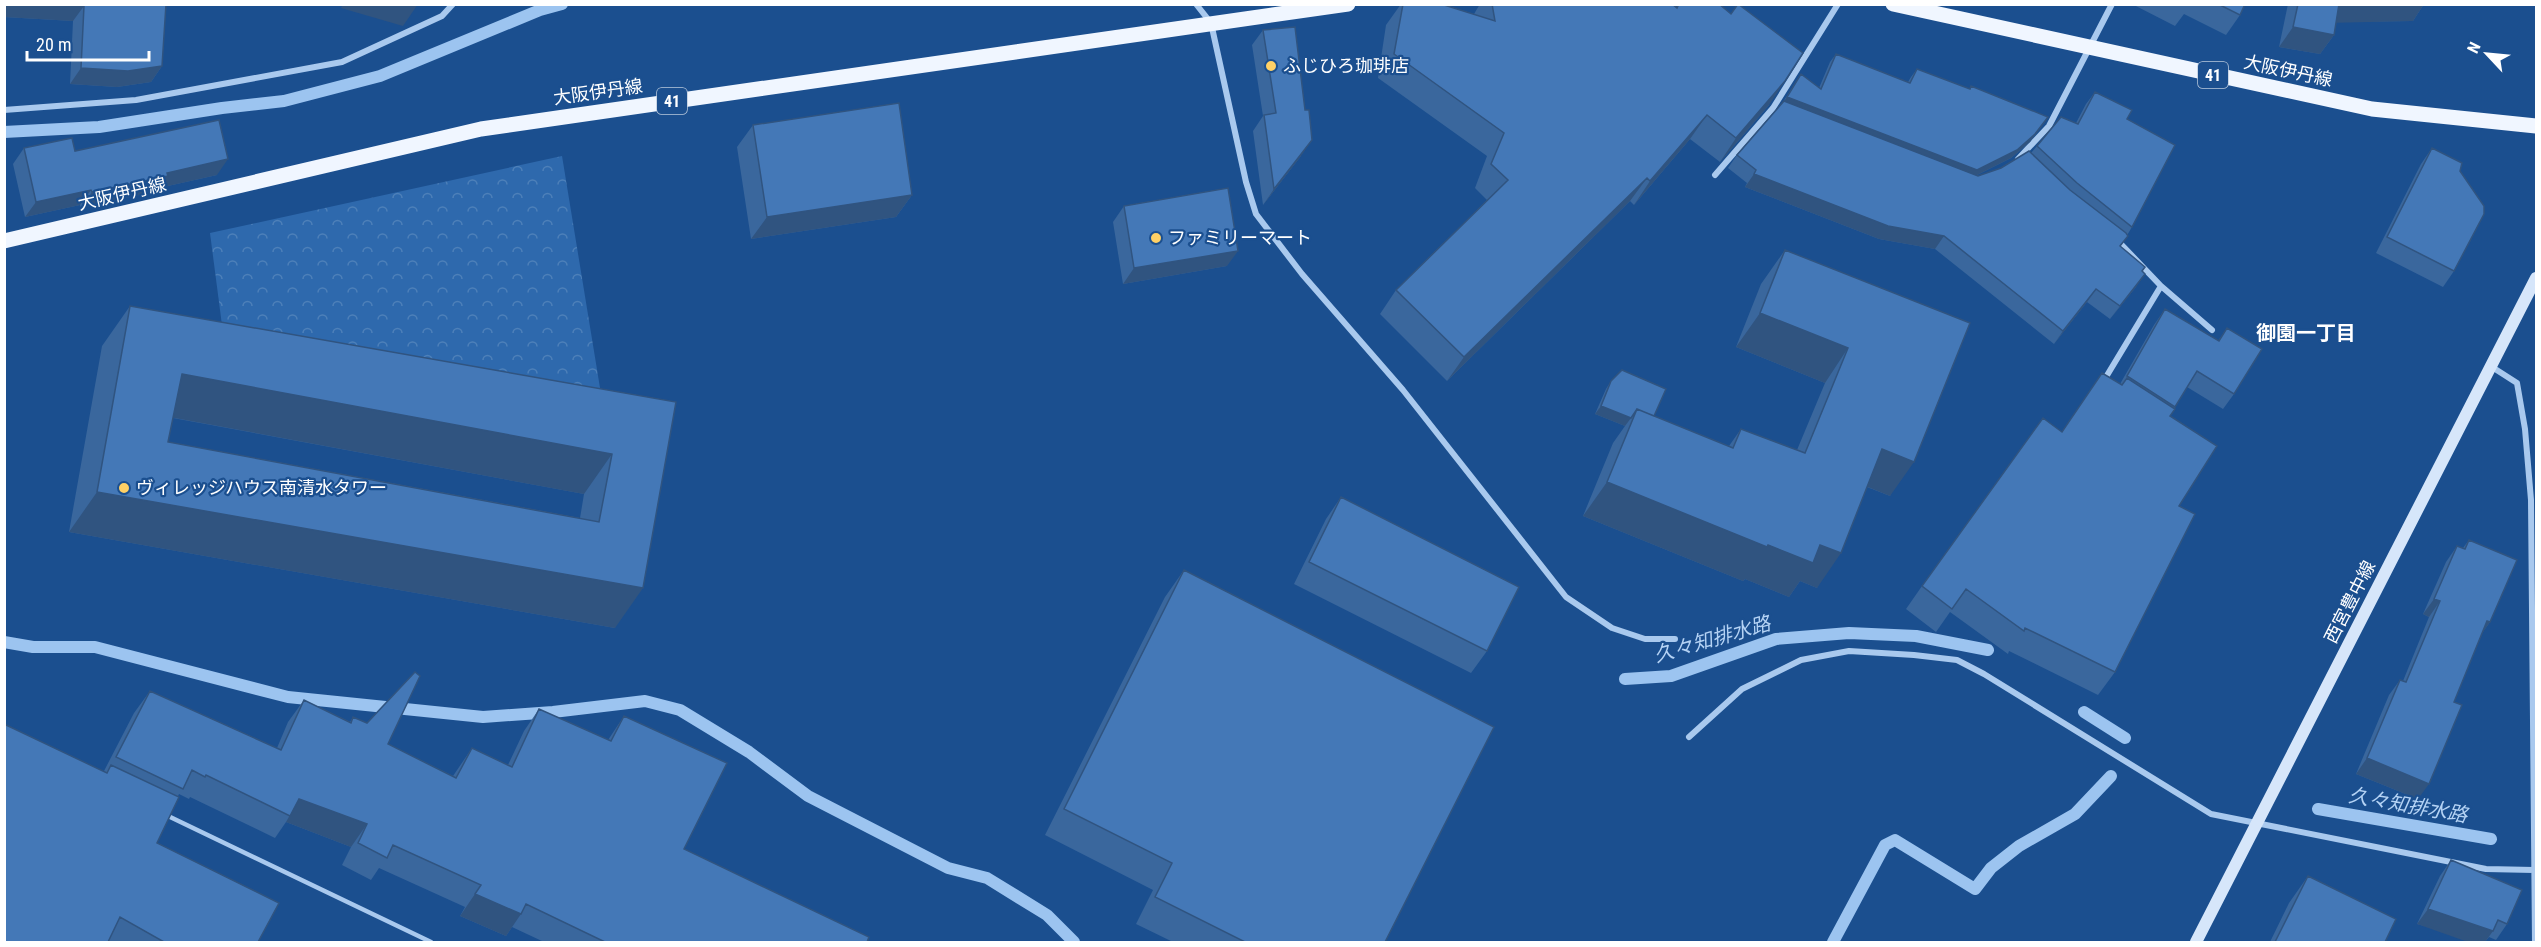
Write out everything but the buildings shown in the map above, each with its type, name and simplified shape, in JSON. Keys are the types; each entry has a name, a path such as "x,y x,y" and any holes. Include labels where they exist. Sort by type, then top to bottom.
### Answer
{"main road":[{"name":"大阪伊丹線","path":"4,241 481,129 1348,4"},
{"name":"大阪伊丹線","path":"1893,4 2372,109 2536,126"},
{"name":"西宮豊中線","path":"2196,942 2492,368 2536,278"}],"street":[{"path":"4,110 136,100 342,62 442,16 453,4"},
{"path":"1197,4 1211,23 1246,182 1256,214 1289,257 1403,390 1566,597 1612,628 1645,639 1676,639"},
{"path":"1715,175 1773,108 1838,4"},
{"path":"2013,163 2021,158 2049,126 2112,4"},
{"path":"1773,108 1784,112"},
{"path":"2021,158 2028,165"},
{"path":"2111,235 2161,286 2212,330"},
{"path":"2100,388 2161,286"},
{"path":"2492,368 2517,383 2530,488 2536,850 2535,942"},
{"path":"1689,736 1742,689 1801,660 1849,651 1957,660 1984,674 2211,814 2486,869 2534,870"}],"lane":[{"path":"165,815 431,942"}],"green space":[{"path":"562,156 601,394 222,325 210,233"}],"waterway":[{"path":"4,132 99,127 284,101 380,76 540,10 562,4"},
{"name":"久々知排水路","path":"1625,679 1671,676 1776,639 1849,633 1916,636 1988,650"},
{"path":"4,642 33,647 95,647 288,697 483,717 553,712 645,701 680,710 749,752 808,796 948,868 987,878 1047,915 1074,942"},
{"name":"久々知排水路","path":"2084,712 2125,738"},
{"path":"1833,942 1885,845 1895,840 1975,889 1991,868 2019,846 2075,814 2111,776"},
{"name":"久々知排水路","path":"2318,809 2491,839"}],"place":[{"name":"ふじひろ珈琲店","path":"1271,66"},
{"name":"ファミリーマート","path":"1156,238"},
{"name":"ヴィレッジハウス南清水タワー","path":"124,488"}],"district":[{"name":"御園一丁目","path":"2306,333"}]}
